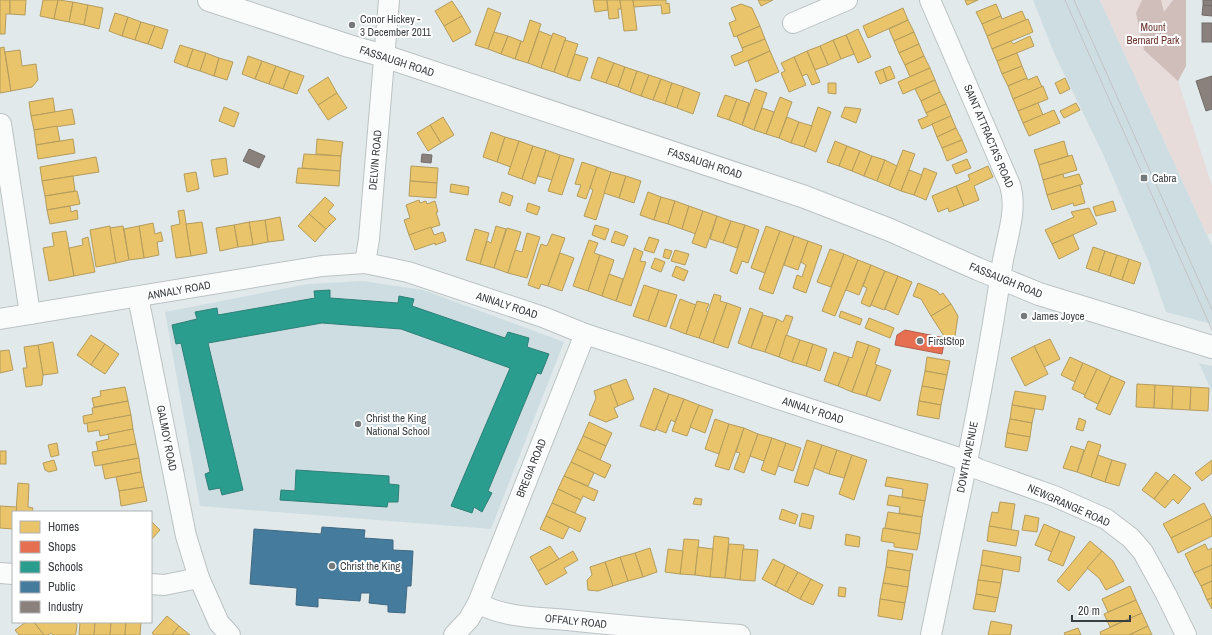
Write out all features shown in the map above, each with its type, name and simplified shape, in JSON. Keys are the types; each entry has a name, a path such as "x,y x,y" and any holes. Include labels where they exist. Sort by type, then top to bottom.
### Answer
{"street":[{"name":"FASSAUGH ROAD","path":"209,0 384,56 806,197 890,230 1000,279 1039,294 1203,345"},
{"name":"DELVIN ROAD","path":"365,263 389,0"},
{"path":"793,24 847,0"},
{"name":"SAINT ATTRACTA'S ROAD","path":"930,0 1013,194 1013,210 1000,279"},
{"path":"1,124 30,314"},
{"name":"ANNALY ROAD","path":"0,319 314,268 365,263 408,272 536,315 585,334 956,458 966,464"},
{"name":"DOWTH AVENUE","path":"931,635 986,362 1000,279"},
{"name":"GALMOY ROAD","path":"138,297 186,536 199,578"},
{"name":"BREGIA ROAD","path":"478,603 585,334"},
{"name":"NEWGRANGE ROAD","path":"966,464 1054,496 1106,519 1131,538 1146,558 1186,635"},
{"path":"0,573 12,574"},
{"path":"152,584 164,585 199,578 219,623 230,635"},
{"path":"454,635 469,619 478,603"},
{"name":"OFFALY ROAD","path":"478,603 488,609 502,613 700,634 740,635"}],"shaded area":[{"path":"1033,0 1100,0 1212,246 1212,324 1166,312 1148,260 1103,154 1054,53"},
{"name":"Christ the King National School","path":"363,281 423,290 564,342 491,529 200,506 165,312 308,284"},
{"path":"1199,363 1212,366 1212,392"}],"green space":[{"name":"Mount Bernard Park","path":"1100,0 1186,0 1186,66 1178,81 1212,186 1212,233 1207,235"},
{"path":"1142,0 1161,0 1164,12 1173,0 1186,0 1186,66 1178,81 1144,50 1136,13"}],"building: Homes":[{"path":"0,0 10,0 10,14 6,14 5,34 0,34"},
{"path":"10,0 26,0 25,15 10,14"},
{"path":"43,0 58,0 54,19 40,16"},
{"path":"58,0 73,2 69,22 54,19"},
{"path":"593,0 607,0 608,10 595,12"},
{"path":"607,0 620,0 621,9 618,9 619,18 609,19"},
{"path":"620,0 633,0 637,30 624,31"},
{"path":"633,0 666,0 666,4 669,3 670,13 662,14 661,5 634,7"},
{"path":"758,0 773,0 761,6"},
{"path":"965,0 978,0 967,5"},
{"path":"452,1 462,16 444,26 435,11"},
{"path":"73,2 88,5 84,25 69,22"},
{"path":"741,4 752,8 760,26 734,37 729,23 736,20 731,8"},
{"path":"996,4 1001,16 982,24 976,12"},
{"path":"88,5 103,8 99,29 84,25"},
{"path":"488,8 501,13 488,49 475,45"},
{"path":"903,8 908,20 868,38 863,26"},
{"path":"1022,11 1026,20 987,36 982,24 1001,16 1002,19"},
{"path":"115,13 128,17 122,36 109,31"},
{"path":"462,16 471,32 453,42 444,26"},
{"path":"128,17 141,22 135,40 122,36"},
{"path":"1028,19 1033,32 992,49 987,36"},
{"path":"530,20 541,24 528,63 515,59 521,41 523,42"},
{"path":"908,20 914,32 894,41 889,29"},
{"path":"141,22 155,26 148,44 135,40"},
{"path":"155,26 168,30 162,49 148,44"},
{"path":"760,26 765,39 742,48 737,36"},
{"path":"858,29 871,57 858,63 846,35"},
{"path":"539,31 552,36 541,68 528,63"},
{"path":"494,32 508,36 501,54 488,49"},
{"path":"914,32 919,44 899,53 894,41"},
{"path":"553,33 566,38 554,72 541,68"},
{"path":"846,35 854,54 841,59 833,40"},
{"path":"508,36 521,41 515,59 501,54"},
{"path":"1030,36 1034,46 997,61 992,49 1011,41 1013,44"},
{"path":"765,39 770,51 735,66 731,56 743,51 742,48"},
{"path":"565,40 578,44 567,77 554,72"},
{"path":"833,40 841,59 828,65 820,46"},
{"path":"919,44 924,56 905,65 899,53"},
{"path":"180,45 193,49 187,67 174,62"},
{"path":"820,46 828,65 815,70 807,51"},
{"path":"4,47 11,91 0,93 0,48"},
{"path":"193,49 206,53 200,71 187,67"},
{"path":"20,50 22,66 36,64 38,80 32,87 11,91 5,52"},
{"path":"770,51 779,72 756,82 748,61"},
{"path":"807,51 820,82 812,85 807,74 802,76 794,57"},
{"path":"206,53 219,58 214,76 200,71"},
{"path":"1017,53 1022,66 1002,74 997,61"},
{"path":"575,54 588,58 580,81 567,77"},
{"path":"248,56 262,61 255,79 242,74"},
{"path":"924,56 930,68 910,77 905,65"},
{"path":"598,57 614,63 606,83 591,78"},
{"path":"794,57 806,85 789,92 781,73 785,71 781,63"},
{"path":"219,58 233,62 227,80 214,76"},
{"path":"262,61 276,66 269,84 255,79"},
{"path":"614,63 625,67 618,87 606,83"},
{"path":"276,66 290,71 283,89 269,84"},
{"path":"890,66 895,78 887,81 883,69"},
{"path":"1022,66 1027,78 1008,86 1002,74"},
{"path":"625,67 637,71 630,92 618,87"},
{"path":"930,68 935,80 903,94 898,82"},
{"path":"883,69 887,81 880,84 875,72"},
{"path":"290,71 304,76 297,94 283,89"},
{"path":"637,71 649,75 641,96 630,92"},
{"path":"649,75 661,79 653,100 641,96"},
{"path":"1037,76 1042,87 1013,99 1008,86 1027,78 1028,80"},
{"path":"328,77 337,93 318,105 308,90"},
{"path":"1065,78 1070,89 1060,94 1055,83"},
{"path":"661,79 672,83 665,104 653,100"},
{"path":"935,80 940,92 921,101 915,89"},
{"path":"672,83 684,87 677,108 665,104"},
{"path":"828,83 836,83 836,94 828,93"},
{"path":"1043,86 1048,99 1018,111 1013,99"},
{"path":"684,87 700,93 693,114 677,108"},
{"path":"755,89 767,93 754,130 742,125"},
{"path":"940,92 946,104 926,113 921,101"},
{"path":"337,93 347,108 328,120 318,105"},
{"path":"725,95 737,99 729,120 717,116"},
{"path":"780,97 792,102 779,138 766,134"},
{"path":"53,98 55,112 31,116 29,102"},
{"path":"737,99 749,103 742,125 729,120"},
{"path":"1038,103 1043,115 1023,123 1018,111"},
{"path":"1076,103 1080,110 1064,118 1060,111"},
{"path":"946,104 951,116 922,129 918,120 928,116 926,113"},
{"path":"224,107 239,113 234,127 219,121"},
{"path":"818,107 831,112 816,152 804,147"},
{"path":"845,107 861,109 856,123 841,117"},
{"path":"762,108 774,112 766,134 754,130"},
{"path":"72,109 75,124 34,130 31,116"},
{"path":"1054,110 1060,123 1029,136 1023,123"},
{"path":"951,116 956,128 937,137 932,124"},
{"path":"443,117 454,135 441,143 430,125"},
{"path":"787,117 799,122 791,143 779,138"},
{"path":"799,122 812,126 804,147 791,143"},
{"path":"430,125 441,143 428,151 417,133"},
{"path":"57,126 60,141 36,145 34,130"},
{"path":"956,128 962,140 942,148 937,137"},
{"path":"491,132 505,137 497,162 483,157"},
{"path":"505,137 519,141 511,167 497,162"},
{"path":"73,139 75,153 38,159 36,145"},
{"path":"317,139 343,142 341,156 316,154"},
{"path":"962,140 967,152 947,161 942,148"},
{"path":"519,141 533,146 522,179 508,174"},
{"path":"835,141 847,146 839,166 827,162"},
{"path":"1064,141 1068,156 1039,165 1034,150"},
{"path":"533,146 546,150 535,184 522,179"},
{"path":"847,146 860,151 852,171 839,166"},
{"path":"546,150 560,155 552,180 538,176"},
{"path":"903,150 915,154 901,191 889,186"},
{"path":"860,151 872,156 864,176 852,171"},
{"path":"304,154 341,156 340,171 302,168"},
{"path":"560,155 574,159 562,195 548,191"},
{"path":"1072,155 1077,170 1043,180 1039,165"},
{"path":"872,156 885,160 877,181 864,176"},
{"path":"96,157 99,172 42,181 40,167"},
{"path":"226,158 228,174 214,177 211,160"},
{"path":"967,159 971,168 956,174 952,165"},
{"path":"885,160 897,166 889,186 877,181"},
{"path":"582,162 597,167 586,199 577,196 581,185 575,184"},
{"path":"411,166 438,168 437,183 410,181"},
{"path":"988,166 993,177 974,186 979,200 964,206 956,186 970,180 968,175"},
{"path":"597,167 611,172 596,220 584,216 593,190 590,188"},
{"path":"298,168 340,171 339,186 296,183"},
{"path":"924,168 937,173 926,200 914,195"},
{"path":"909,170 922,175 914,195 901,191"},
{"path":"196,172 199,189 187,192 184,174"},
{"path":"611,172 626,176 619,198 604,193"},
{"path":"1063,174 1064,178 1079,174 1083,184 1047,195 1043,180"},
{"path":"73,176 75,191 45,196 42,181"},
{"path":"626,176 641,181 634,203 619,198"},
{"path":"410,181 437,183 436,198 409,196"},
{"path":"451,184 469,187 468,195 450,192"},
{"path":"1080,185 1085,203 1074,206 1073,203 1052,210 1047,195"},
{"path":"956,186 964,206 949,212 948,208 938,212 932,196"},
{"path":"77,191 80,204 47,210 45,196"},
{"path":"502,192 513,196 510,206 499,202"},
{"path":"648,192 661,197 654,220 640,215"},
{"path":"325,197 334,205 328,212 336,219 326,229 309,214"},
{"path":"661,197 675,201 668,224 654,220"},
{"path":"419,200 420,203 426,201 427,204 435,201 438,212 436,212 440,225 409,235 404,220 410,218 406,205"},
{"path":"675,201 689,206 682,229 668,224"},
{"path":"1113,201 1116,211 1096,216 1093,207"},
{"path":"528,203 540,207 537,215 526,211"},
{"path":"70,206 71,212 77,210 78,219 50,224 47,210"},
{"path":"689,206 703,211 696,234 682,229"},
{"path":"1089,208 1097,224 1052,244 1045,230 1074,217 1071,212"},
{"path":"184,210 191,256 176,258 171,226 180,224 178,211"},
{"path":"703,211 717,216 706,248 692,243"},
{"path":"309,214 326,229 315,242 298,226"},
{"path":"717,216 731,221 723,243 710,239"},
{"path":"280,217 284,240 268,242 265,220"},
{"path":"265,220 268,242 253,245 249,222"},
{"path":"731,221 745,225 737,248 723,243"},
{"path":"202,222 207,253 191,256 186,224"},
{"path":"249,222 253,245 238,247 234,225"},
{"path":"153,223 155,234 161,232 163,241 157,242 159,255 144,258 139,226"},
{"path":"234,225 238,247 220,251 216,228"},
{"path":"595,225 609,229 605,240 592,235"},
{"path":"745,225 759,230 748,263 742,261 737,274 730,271"},
{"path":"110,226 116,263 96,267 90,230"},
{"path":"123,226 129,260 116,263 110,228"},
{"path":"139,226 144,258 129,260 124,229"},
{"path":"496,226 506,229 494,268 480,264 487,241 491,243"},
{"path":"766,226 780,231 765,273 751,268"},
{"path":"431,227 434,235 443,232 446,241 415,250 409,235"},
{"path":"507,228 521,232 508,273 494,268"},
{"path":"475,229 489,233 480,264 466,260"},
{"path":"66,231 74,276 49,281 43,248 54,246 52,233"},
{"path":"615,231 628,236 624,246 611,242"},
{"path":"780,231 794,236 773,294 759,289"},
{"path":"527,233 540,237 527,278 508,273 515,250 522,252"},
{"path":"552,234 565,238 548,286 541,284 539,289 528,285 541,244 547,246"},
{"path":"1073,235 1079,249 1059,259 1052,244"},
{"path":"794,236 808,241 798,270 784,265"},
{"path":"88,237 95,272 74,276 69,248 83,245 82,239"},
{"path":"649,237 659,240 654,253 644,250"},
{"path":"589,240 598,243 594,253 600,255 588,291 573,286"},
{"path":"808,241 822,246 806,293 793,288 797,275 802,277 806,265 801,262"},
{"path":"1093,247 1105,251 1098,272 1086,268"},
{"path":"634,248 643,252 640,261 646,262 631,306 616,301"},
{"path":"665,249 672,251 669,259 663,257"},
{"path":"830,249 844,254 831,287 817,282"},
{"path":"675,250 689,254 685,265 671,261"},
{"path":"1105,251 1117,255 1110,276 1098,272"},
{"path":"560,253 574,258 562,291 548,286"},
{"path":"844,254 858,260 835,316 822,311"},
{"path":"600,255 614,260 602,296 588,291"},
{"path":"1117,255 1129,259 1122,280 1110,276"},
{"path":"655,258 665,262 661,272 651,268"},
{"path":"1129,259 1141,263 1134,284 1122,280"},
{"path":"858,260 871,265 859,295 846,290"},
{"path":"871,265 885,271 870,307 861,303 867,288 863,286"},
{"path":"676,266 688,271 684,281 672,276"},
{"path":"885,271 898,276 884,310 871,305"},
{"path":"609,274 623,279 616,301 602,296"},
{"path":"898,276 912,282 898,315 885,309"},
{"path":"918,283 937,291 940,295 943,293 951,304 931,316 921,299 913,296"},
{"path":"644,285 659,290 648,321 633,316"},
{"path":"659,290 677,295 666,327 648,321"},
{"path":"714,294 721,296 720,301 727,303 713,343 699,338"},
{"path":"680,299 696,305 686,334 670,328"},
{"path":"697,301 709,304 706,311 708,312 699,338 686,334"},
{"path":"727,303 741,308 728,348 713,343"},
{"path":"951,304 958,316 955,336 944,336 931,316"},
{"path":"750,308 763,313 751,348 738,343"},
{"path":"841,311 862,319 860,325 839,317"},
{"path":"763,315 777,319 765,352 751,348"},
{"path":"786,315 793,317 779,357 765,352 777,319 783,322"},
{"path":"869,318 894,328 890,338 865,328"},
{"path":"91,335 105,344 91,365 77,355"},
{"path":"786,335 800,340 792,362 779,357"},
{"path":"1050,339 1060,359 1044,367 1034,346"},
{"path":"800,340 813,344 806,366 792,362"},
{"path":"857,341 869,345 852,392 838,386 849,357 852,358"},
{"path":"53,342 58,373 43,375 38,345"},
{"path":"105,344 119,354 105,374 91,365"},
{"path":"813,344 827,349 820,371 806,366"},
{"path":"38,345 43,375 42,385 26,387 23,368 27,368 24,347"},
{"path":"869,345 880,349 875,364 877,365 866,396 852,392"},
{"path":"1034,346 1048,374 1025,386 1011,358"},
{"path":"9,350 13,370 0,373 0,351"},
{"path":"834,352 849,357 838,386 824,381"},
{"path":"927,357 950,361 947,375 925,371"},
{"path":"1070,357 1083,363 1075,382 1061,375"},
{"path":"1083,363 1097,369 1085,395 1072,389"},
{"path":"877,365 891,370 880,401 866,396"},
{"path":"1097,369 1111,376 1098,404 1084,397"},
{"path":"925,371 947,375 944,390 922,386"},
{"path":"1111,376 1125,382 1110,415 1096,409"},
{"path":"626,379 634,399 618,406 610,385"},
{"path":"1137,384 1155,385 1154,408 1136,407"},
{"path":"610,385 618,406 614,408 618,417 606,422 589,415 596,398 594,391"},
{"path":"1155,385 1173,386 1172,409 1154,408"},
{"path":"922,386 944,390 941,405 919,401"},
{"path":"1173,386 1191,387 1190,410 1172,409"},
{"path":"125,387 128,401 94,407 92,398 101,396 100,391"},
{"path":"1191,387 1209,388 1208,411 1190,410"},
{"path":"654,388 669,394 655,431 640,426"},
{"path":"1015,391 1046,396 1043,410 1012,405"},
{"path":"669,394 684,399 675,422 671,420 666,433 656,429"},
{"path":"684,399 699,405 687,436 672,431"},
{"path":"128,401 131,415 84,424 83,416 93,414 92,408"},
{"path":"919,401 941,405 939,419 917,415"},
{"path":"699,405 713,410 705,433 690,427"},
{"path":"1012,405 1035,409 1032,423 1010,419"},
{"path":"131,415 133,429 100,436 99,430 88,432 87,423"},
{"path":"1079,418 1086,421 1083,431 1076,429"},
{"path":"715,419 729,424 719,454 705,449"},
{"path":"1010,419 1032,423 1030,437 1007,433"},
{"path":"589,422 612,433 606,446 583,436"},
{"path":"729,424 744,428 729,470 715,466"},
{"path":"744,428 758,434 744,473 734,469 740,453 736,452"},
{"path":"133,429 136,444 98,451 96,442 109,439 108,434"},
{"path":"1007,433 1030,437 1027,451 1005,447"},
{"path":"758,434 772,438 764,461 750,456"},
{"path":"583,436 606,446 600,460 577,449"},
{"path":"772,438 786,443 775,475 761,470"},
{"path":"807,440 822,445 808,486 794,482"},
{"path":"1088,441 1101,445 1091,477 1077,472"},
{"path":"57,443 59,455 51,457 48,445"},
{"path":"786,443 801,448 793,471 778,466"},
{"path":"136,444 139,458 95,466 92,452"},
{"path":"822,445 837,450 829,474 814,468"},
{"path":"1071,446 1084,450 1077,472 1063,468"},
{"path":"577,449 611,465 605,478 571,462"},
{"path":"837,450 852,455 844,478 829,474"},
{"path":"0,451 6,451 6,464 0,464"},
{"path":"852,455 867,460 854,500 839,494"},
{"path":"1098,455 1112,460 1105,482 1091,477"},
{"path":"139,458 141,472 105,479 102,465"},
{"path":"54,460 57,470 49,472 45,470 43,463"},
{"path":"1112,460 1126,464 1119,486 1105,482"},
{"path":"1212,460 1212,473 1202,481 1195,473"},
{"path":"571,462 594,473 588,486 564,476"},
{"path":"141,472 144,487 119,491 116,477"},
{"path":"1156,472 1168,481 1154,499 1142,490"},
{"path":"1174,474 1191,488 1178,504 1173,499 1165,508 1154,499"},
{"path":"564,476 598,491 594,501 583,496 581,500 558,489"},
{"path":"887,477 928,484 925,501 902,497 903,489 885,486"},
{"path":"18,483 29,484 28,507 33,508 32,511 16,511"},
{"path":"144,487 147,501 121,506 119,491"},
{"path":"558,489 581,500 575,513 552,503"},
{"path":"889,495 925,501 922,517 899,513 900,507 887,505"},
{"path":"695,498 702,499 701,505 693,504"},
{"path":"1000,502 1015,504 1011,530 989,526 992,512 998,513"},
{"path":"552,503 586,518 580,532 546,516"},
{"path":"1204,503 1212,518 1171,538 1163,524"},
{"path":"0,506 17,507 16,511 12,511 12,529 0,528"},
{"path":"782,509 798,515 795,524 779,519"},
{"path":"888,512 922,517 920,534 885,528"},
{"path":"802,513 814,516 811,529 799,526"},
{"path":"1025,515 1039,518 1037,532 1022,530"},
{"path":"546,516 569,527 563,539 540,529"},
{"path":"1212,518 1212,536 1178,553 1171,538"},
{"path":"152,522 160,530 152,539"},
{"path":"1044,524 1060,531 1052,552 1035,545"},
{"path":"989,526 1019,531 1016,546 987,541"},
{"path":"883,528 920,534 917,550 894,547 894,543 881,541"},
{"path":"1060,531 1075,537 1063,566 1048,560"},
{"path":"846,534 860,537 859,547 845,545"},
{"path":"714,536 729,538 725,578 710,577"},
{"path":"684,539 699,540 695,575 680,574"},
{"path":"1090,541 1102,551 1069,591 1057,581"},
{"path":"729,544 744,545 740,580 725,578"},
{"path":"1205,544 1208,550 1212,548 1212,565 1194,573 1185,554"},
{"path":"550,546 559,559 538,571 530,557"},
{"path":"698,547 713,549 710,577 695,575"},
{"path":"650,548 657,572 643,577 635,553"},
{"path":"668,549 683,551 680,574 665,572"},
{"path":"743,549 758,550 755,581 740,580"},
{"path":"888,550 913,554 910,571 886,567"},
{"path":"983,550 1021,557 1019,572 981,565"},
{"path":"573,551 578,560 564,568 567,573 546,585 538,571"},
{"path":"1102,551 1113,561 1124,581 1106,590 1099,578 1087,568"},
{"path":"635,553 643,577 628,581 620,557"},
{"path":"620,557 628,581 613,586 605,562"},
{"path":"773,559 785,565 775,586 762,579"},
{"path":"605,562 613,586 598,591 588,590 587,580 592,575 590,567"},
{"path":"785,565 798,572 787,592 775,586"},
{"path":"981,565 1003,569 1001,583 978,580"},
{"path":"1212,565 1212,581 1201,586 1194,573"},
{"path":"886,567 910,571 908,587 883,583"},
{"path":"798,572 811,579 800,599 787,592"},
{"path":"811,579 823,585 813,605 800,599"},
{"path":"978,580 1001,583 998,598 976,594"},
{"path":"1212,581 1212,598 1207,600 1201,586"},
{"path":"883,583 908,587 905,603 880,599"},
{"path":"1130,586 1136,600 1108,612 1102,599"},
{"path":"839,587 846,588 845,597 838,596"},
{"path":"976,594 998,598 995,612 973,609"},
{"path":"1212,598 1212,609 1207,600"},
{"path":"880,599 905,603 902,620 878,616"},
{"path":"1136,600 1142,613 1110,627 1104,614"},
{"path":"1142,613 1148,626 1129,635 1101,635 1100,632"},
{"path":"167,616 179,626 172,635 154,635 152,633"},
{"path":"991,621 1012,625 1010,635 988,635"},
{"path":"25,623 35,623 44,635 19,635 15,630"},
{"path":"35,623 76,623 77,625 75,635 53,635 51,633 44,635"},
{"path":"80,623 95,623 94,635 79,635"},
{"path":"95,623 111,623 110,635 94,635"},
{"path":"111,623 126,623 125,635 110,635"},
{"path":"126,623 141,623 140,635 125,635"},
{"path":"179,626 190,635 172,635"},
{"path":"1148,626 1152,635 1129,635"},
{"path":"1078,628 1081,635 1065,635 1064,633"}],"building: Shops":[{"name":"FirstStop","path":"905,330 945,338 942,354 895,345 897,335"}],"building: Schools":[{"path":"330,290 330,298 398,303 399,296 414,299 412,306 505,338 508,332 529,338 527,347 549,354 541,374 537,373 488,491 492,493 482,512 474,507 472,513 451,506 510,368 401,329 322,323 208,343 243,490 222,495 220,488 209,490 205,474 210,472 181,343 176,344 172,325 197,319 195,312 217,308 218,315 315,298 314,291"},
{"path":"296,470 389,476 389,484 399,485 398,502 388,502 387,507 280,500 281,490 295,491"}],"building: Public":[{"name":"Christ the King","path":"322,527 365,530 364,538 393,540 393,550 413,551 411,586 407,586 405,613 388,612 388,605 369,603 370,593 361,593 360,601 318,598 318,607 296,605 297,588 250,584 254,529 321,534"}],"building: Industry":[{"path":"1203,0 1212,0 1212,6 1203,5"},
{"path":"1203,5 1212,6 1212,16 1202,15"},
{"path":"1202,23 1212,23 1212,42 1202,42"},
{"path":"1212,76 1212,109 1206,111 1196,81"},
{"path":"249,149 265,156 259,168 243,161"},
{"path":"422,154 432,155 431,163 421,162"}],"tram line":[{"path":"1065,0 1212,330"},
{"path":"1074,0 1212,310"}],"place":[{"name":"Conor Hickey - 3 December 2011","path":"352,25"},
{"name":"Cabra","path":"1144,178"},
{"name":"James Joyce","path":"1024,316"},
{"name":"FirstStop","path":"920,341"},
{"name":"Christ the King National School","path":"358,424"},
{"name":"Christ the King","path":"332,566"}]}
